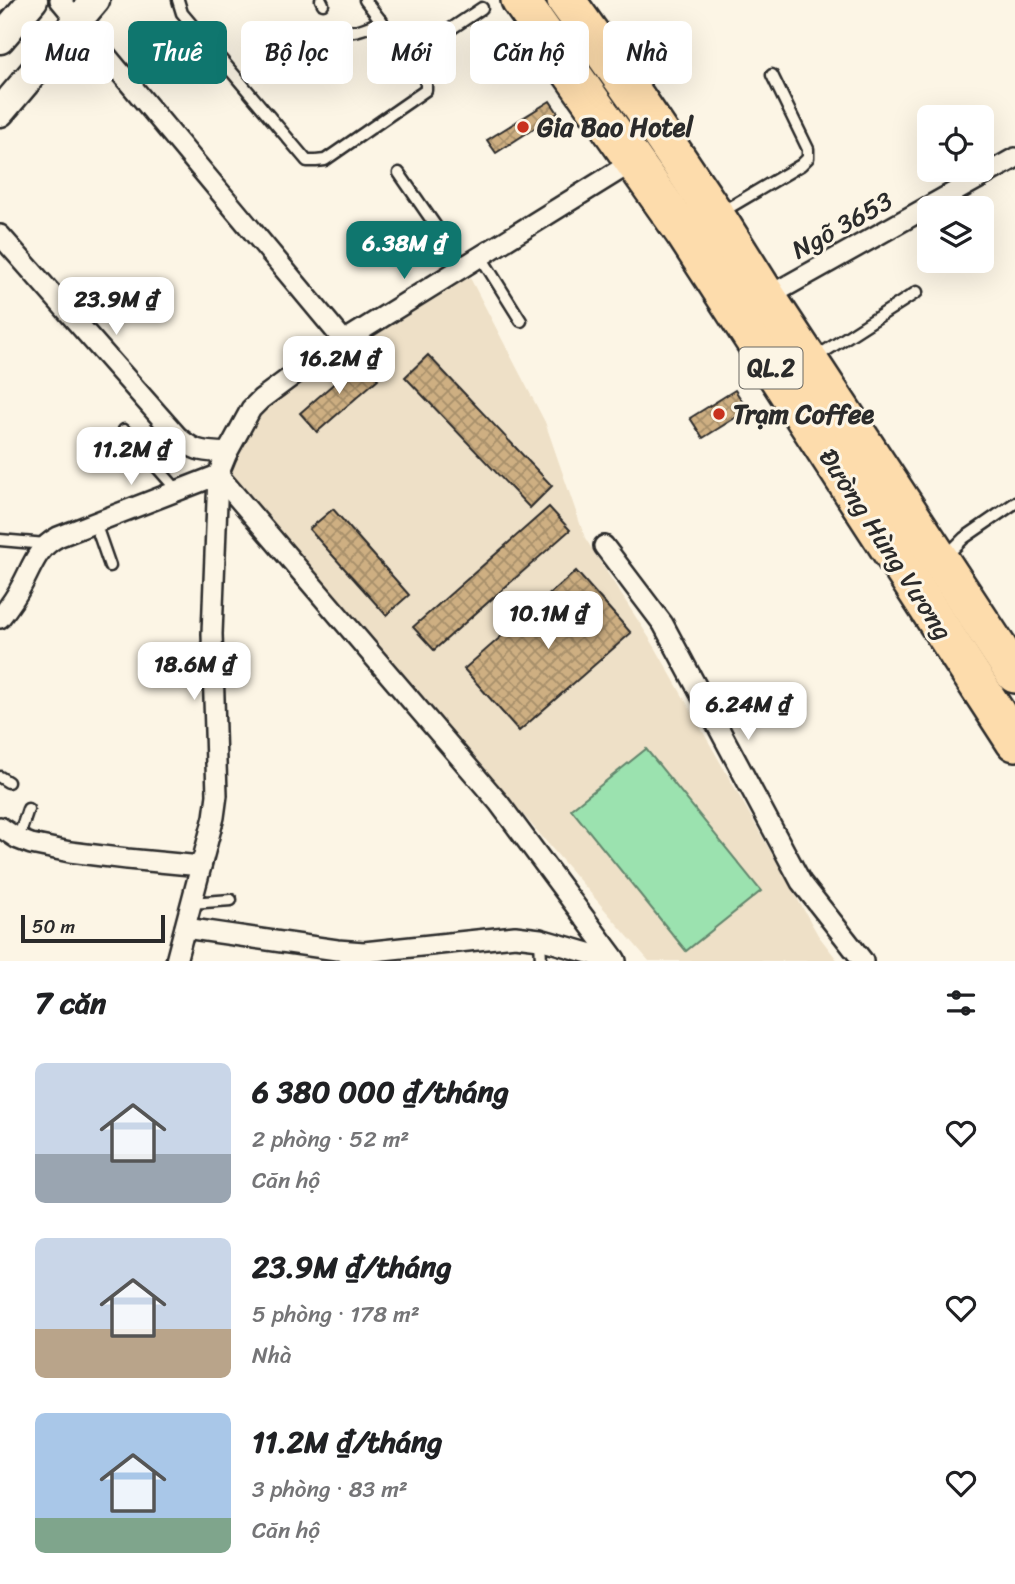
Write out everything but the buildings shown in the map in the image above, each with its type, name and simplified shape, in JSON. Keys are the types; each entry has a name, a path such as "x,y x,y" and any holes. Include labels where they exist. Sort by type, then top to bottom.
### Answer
{"highway":[{"name":"Đường Hùng Vương","path":"520,0 685,234 1015,741"},
{"name":"Đường Hùng Vương","path":"566,0 716,216 941,562 1012,664"}],"main road":[{"path":"0,38 33,0"},
{"path":"0,112 78,7"}],"street":[{"path":"78,7 344,341"},
{"name":"Ngõ 3653","path":"767,297 1015,158"},
{"path":"176,961 214,817 217,795 212,634 218,475 251,409 315,359 634,161"},
{"path":"0,235 177,436 190,447 201,451 227,453"},
{"path":"0,618 46,544 218,475"},
{"path":"218,475 499,803 615,960"},
{"path":"604,546 663,624 801,882 863,961"},
{"path":"0,827 31,844 70,852 201,866"},
{"path":"185,928 364,952 516,936 540,939 615,960"}],"lane":[{"path":"178,0 181,13 307,160 325,160 426,90 426,84"},
{"path":"366,0 382,21"},
{"path":"456,25 482,8"},
{"path":"716,216 801,165 808,158 808,149 772,75"},
{"path":"399,173 464,268"},
{"path":"481,257 521,321"},
{"path":"809,361 917,292"},
{"path":"124,430 178,491"},
{"path":"941,562 964,538 1015,503"},
{"path":"95,523 110,566"},
{"path":"1,542 46,544"},
{"path":"18,839 28,809"},
{"path":"191,903 231,901"},
{"path":"540,939 541,961"}],"shaded area":[{"path":"467,272 545,422 585,538 655,647 818,935 838,961 649,961 227,471 265,401"}],"green space":[{"path":"646,749 761,891 686,951 571,809"}],"place":[{"name":"Gia Bao Hotel","path":"523,127"},
{"name":"Trạm Coffee","path":"719,414"}]}
